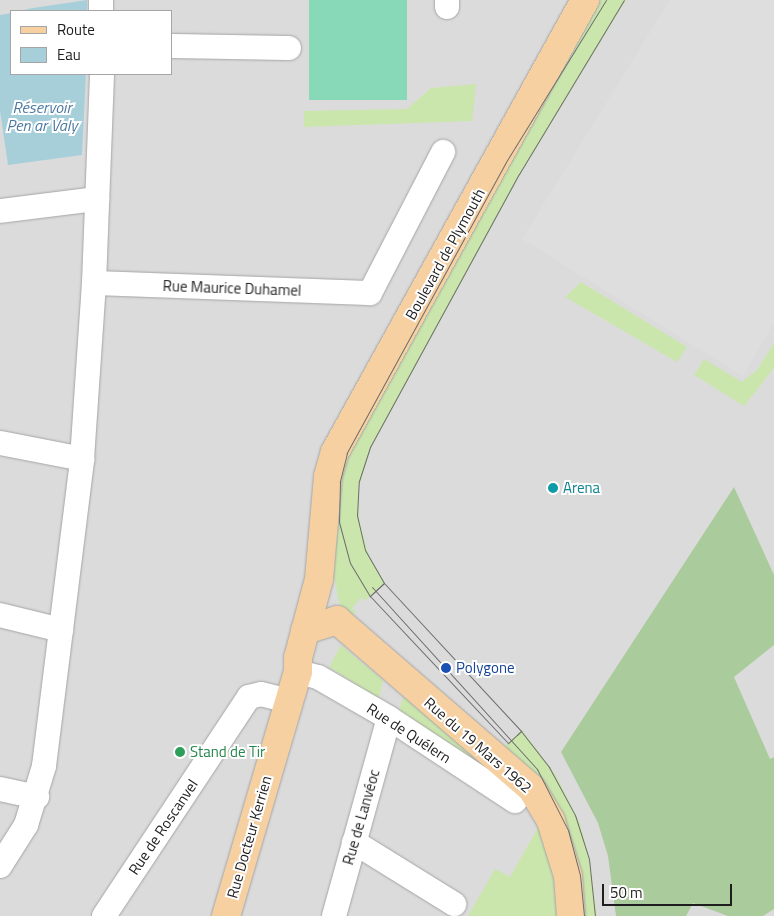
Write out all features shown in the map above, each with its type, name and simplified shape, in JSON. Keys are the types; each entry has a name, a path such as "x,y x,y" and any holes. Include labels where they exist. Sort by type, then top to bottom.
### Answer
{"main road":[{"name":"Boulevard de Plymouth","path":"321,624 319,579 324,514 328,476 335,452 585,0"},
{"name":"Boulevard de Plymouth","path":"321,624 329,590 324,514"},
{"name":"Rue Docteur Kerrien","path":"226,916 298,672 309,661 321,624"},
{"name":"Rue du 19 Mars 1962","path":"321,624 532,789 551,821 568,876 571,916"}],"street":[{"path":"172,46 289,48"},
{"path":"0,866 26,825 37,797 61,630 82,459 94,283 102,75"},
{"name":"Rue Maurice Duhamel","path":"94,283 370,293 443,152"},
{"path":"0,211 96,199"},
{"path":"0,443 82,459"},
{"path":"0,615 61,630"},
{"name":"Rue de Quélern","path":"298,672 318,677 389,718 516,801"},
{"name":"Rue de Roscanvel","path":"104,916 249,698 261,694 289,701"},
{"name":"Rue de Lanvéoc","path":"334,916 389,718"},
{"path":"0,789 37,797"},
{"path":"354,842 454,904"}],"shaded area":[{"path":"0,0 774,0 774,916 0,916"},
{"path":"670,0 774,0 774,322 743,376 522,239"}],"green space":[{"path":"309,0 407,0 407,100 309,100"},
{"path":"601,0 626,0 520,175 371,448 359,487 359,519 369,556 385,582 365,601 362,597 352,608 356,612 349,617 339,603 334,576 334,513 340,470"},
{"path":"476,84 472,121 304,127 304,111 407,109 431,88"},
{"path":"581,282 687,347 677,362 565,297"},
{"path":"774,343 774,368 744,406 694,375 704,359 742,382 757,370"},
{"path":"734,487 774,575 774,645 734,677 770,759 774,757 774,909 763,916 728,916 693,903 686,916 616,916 608,856 598,823 561,752"},
{"path":"341,645 383,680 379,699 329,667"},
{"path":"403,697 478,758 475,762 399,712"},
{"path":"522,730 556,775 580,823 590,861 597,916 576,916 570,864 498,752"},
{"path":"539,826 551,863 559,916 468,916 495,869 510,877"}],"water":[{"path":"87,0 87,10 23,10"},
{"name":"Réservoir Pen ar Valy","path":"10,13 10,75 86,75 82,155 8,165 0,111 0,15"}],"tram line":[{"path":"606,0 506,162 347,453 340,482 339,522 350,563 370,596 384,583 365,550 357,516 359,481 370,447 519,174 624,0"},
{"path":"384,583 521,731 508,743 370,596 384,583"},
{"path":"372,587 537,769 568,830 580,875 584,916"},
{"path":"517,735 521,731 549,767 575,815 589,859 595,916"}],"place":[{"name":"Arena","path":"553,488"},
{"name":"Polygone","path":"446,668"},
{"name":"Stand de Tir","path":"180,752"}]}
